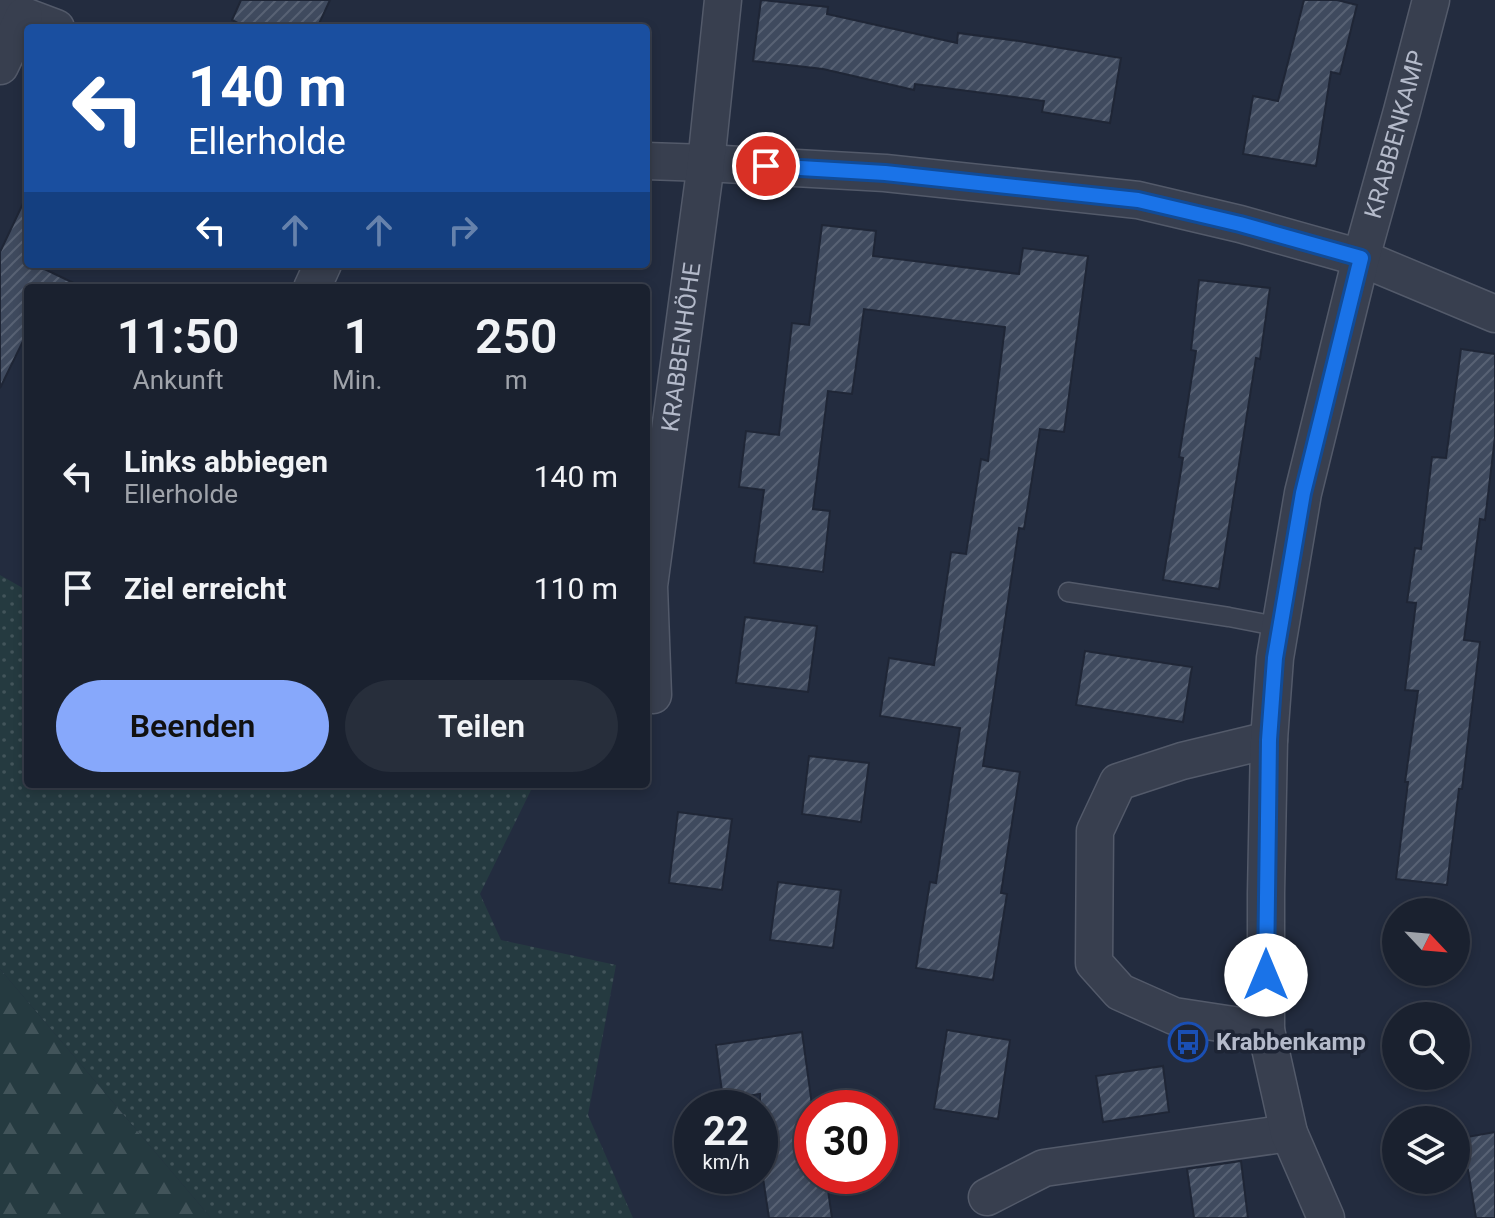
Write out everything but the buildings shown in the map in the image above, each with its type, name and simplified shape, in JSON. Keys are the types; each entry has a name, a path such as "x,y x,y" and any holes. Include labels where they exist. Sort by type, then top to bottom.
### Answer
{"street":[{"name":"KRABBENHÖHE","path":"650,579 706,163 723,0"},
{"name":"KRABBENKAMP","path":"1326,1218 1289,1133 1266,1030 1269,740 1275,658 1303,493 1361,258 1431,0"},
{"path":"0,66 27,17"},
{"path":"650,161 885,173 1138,200 1240,224 1361,258 1495,314"},
{"name":"KRABBENHÖHE","path":"650,613 653,695"},
{"path":"1266,1030 1174,1016 1120,992 1094,963 1095,831 1118,782 1182,761 1269,740"},
{"path":"987,1197 1044,1168 1289,1133"}],"lane":[{"path":"1068,592 1281,627"}],"green space":[{"path":"0,575 24,589 24,788 530,788 480,894 501,940 616,965 588,1115 633,1218 211,1218 0,969"},
{"path":"0,969 211,1218 0,1218"}],"place":[{"name":"Krabbenkamp","path":"1188,1042"}],"route":[{"path":"766,166 885,173 1138,200 1240,224 1361,258 1303,493 1275,658 1269,740 1266,975"}]}
